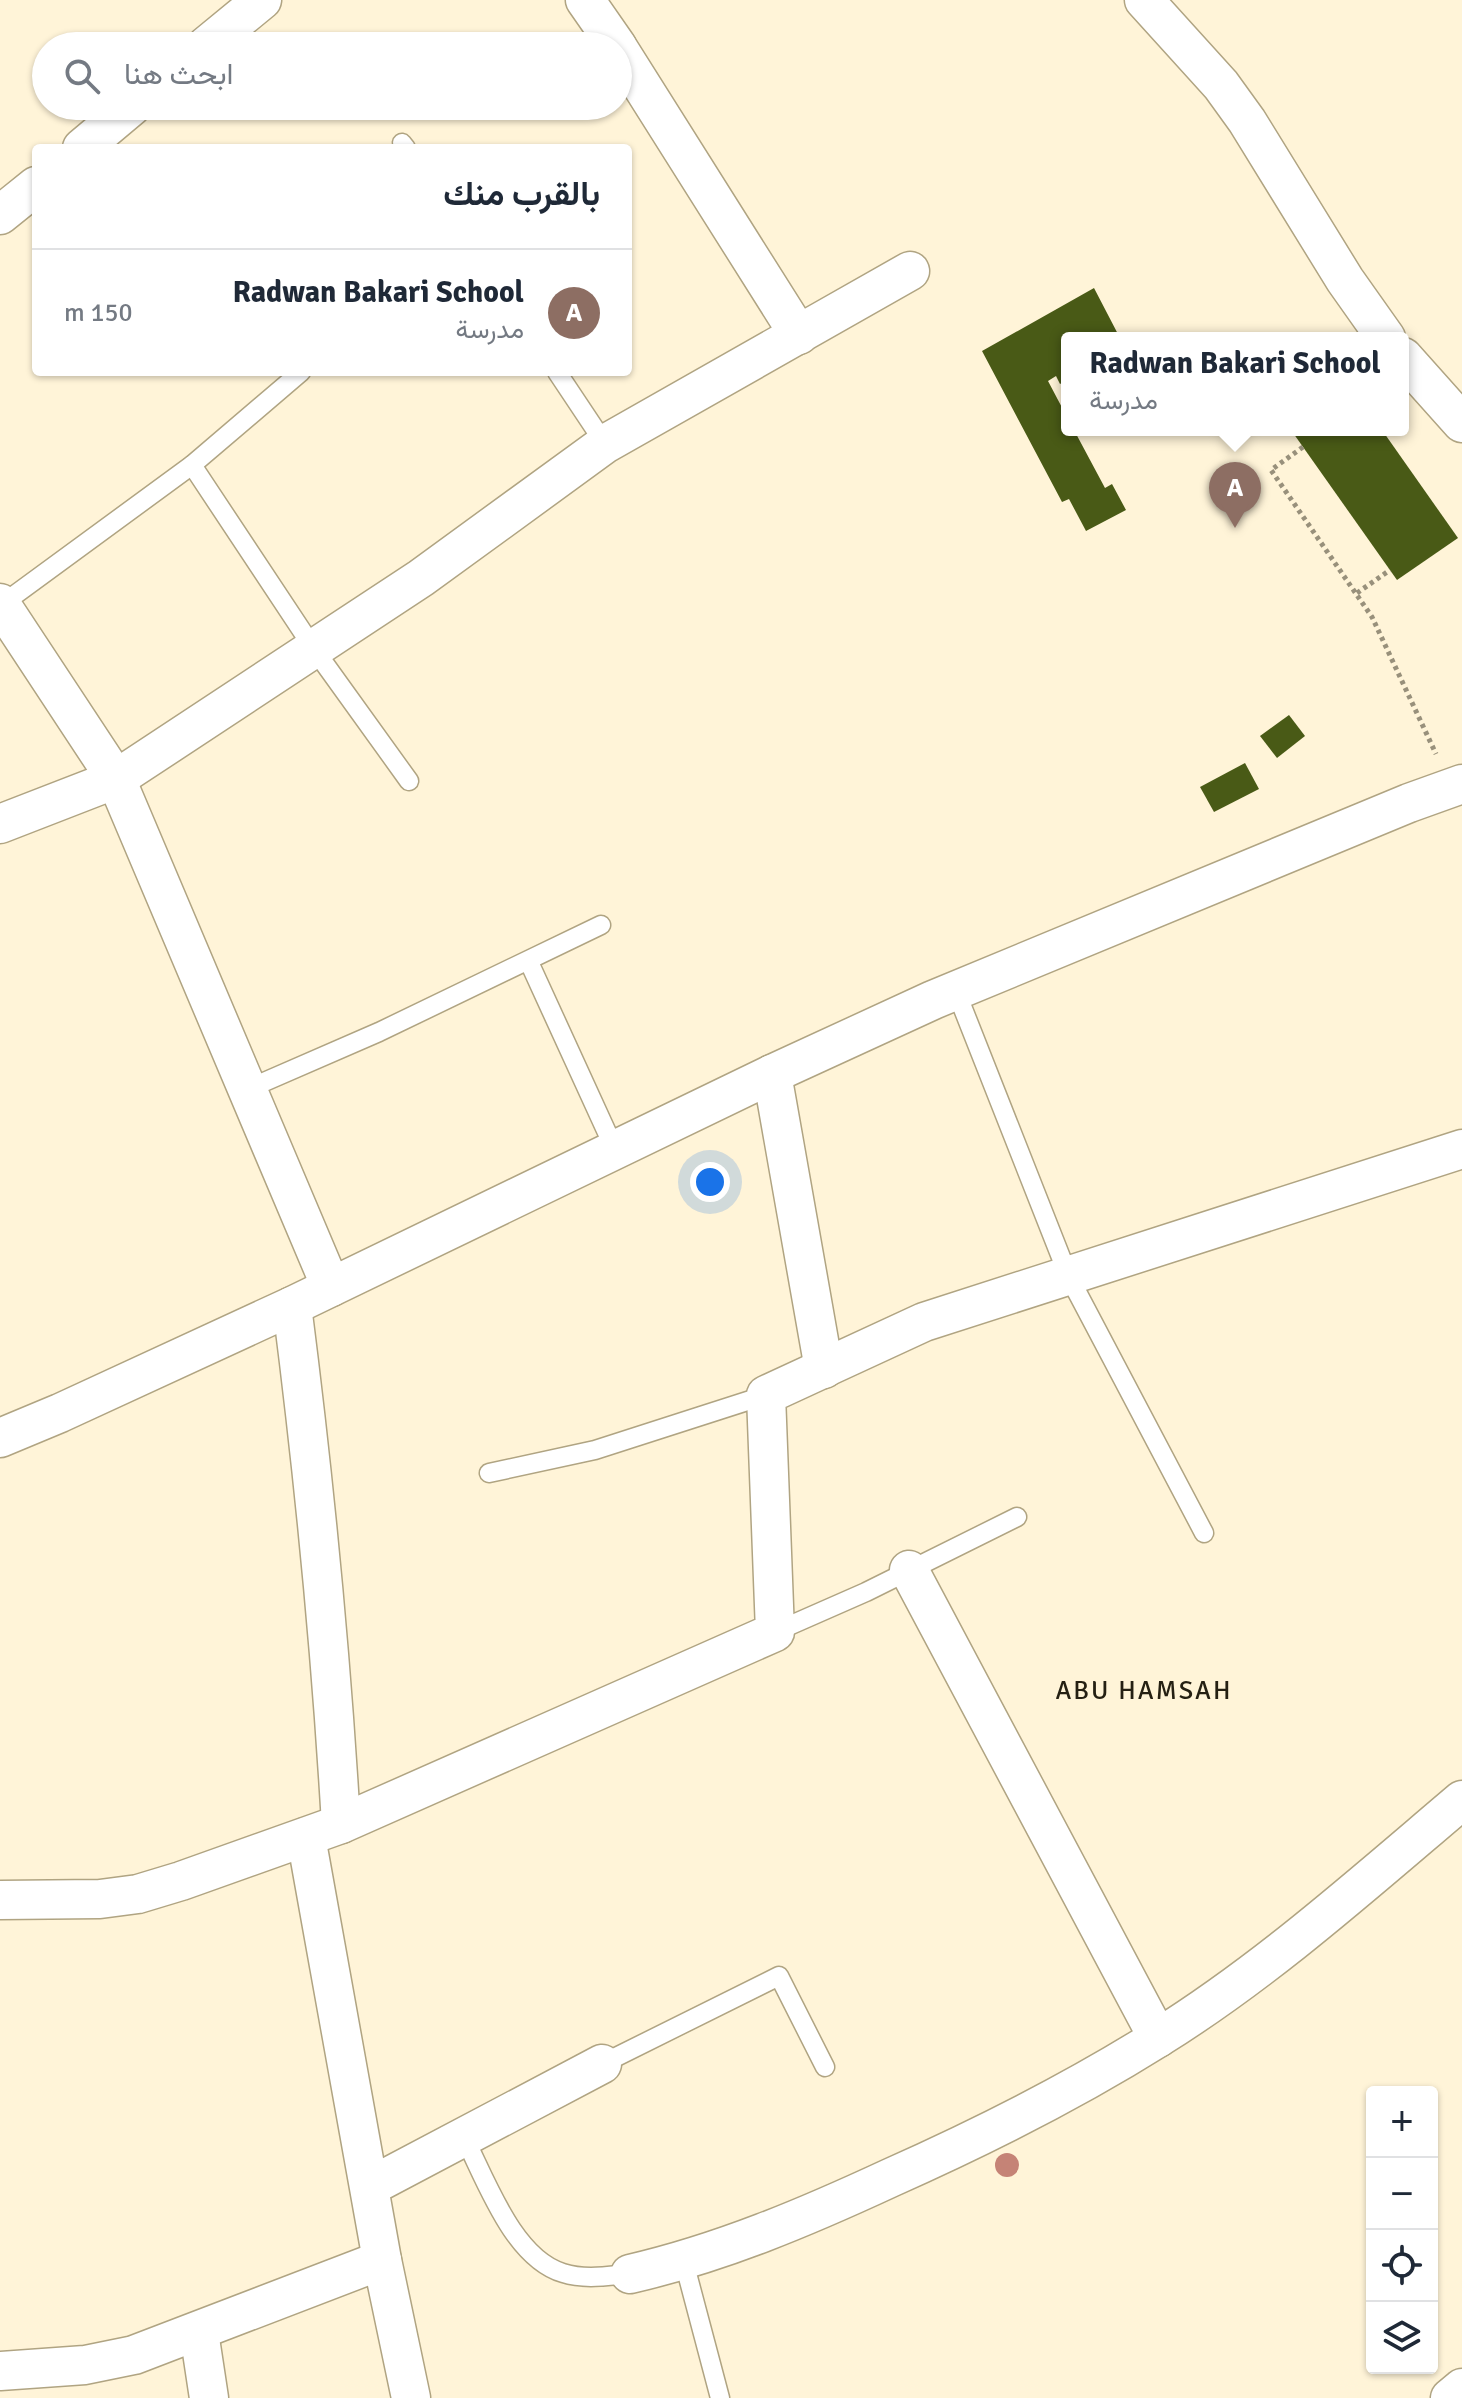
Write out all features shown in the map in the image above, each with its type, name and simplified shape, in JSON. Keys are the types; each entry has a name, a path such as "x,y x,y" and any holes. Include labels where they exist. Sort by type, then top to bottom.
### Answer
{"street":[{"path":"223,32 262,0"},
{"path":"585,0 607,32"},
{"path":"1144,0 1221,85 1247,121 1352,291 1382,332"},
{"path":"632,71 799,335"},
{"path":"87,144 115,120"},
{"path":"0,215 32,189"},
{"path":"0,824 116,779 421,578 605,444 910,271"},
{"path":"1409,364 1462,423"},
{"path":"0,604 116,779 331,1287"},
{"path":"0,1438 292,1306 772,1074 956,991 1457,786"},
{"path":"772,1074 824,1369"},
{"path":"0,1900 100,1899 138,1894 181,1881 324,1831 775,1632 766,1395 924,1322 1462,1149"},
{"path":"292,1306 314,1491 336,1741 324,1831 382,2260 411,2398"},
{"path":"909,1570 1158,2038"},
{"path":"630,2274 684,2262 821,2210 1002,2127 1158,2038 1256,1970 1462,1800"},
{"path":"371,2186 602,2064"},
{"path":"0,2371 85,2365 134,2355 382,2260"},
{"path":"199,2332 209,2398"},
{"path":"1450,2398 1462,2388"}],"lane":[{"path":"0,604 192,465 296,376"},
{"path":"560,376 605,444"},
{"path":"192,465 314,649 409,781"},
{"path":"248,1089 379,1032 601,925"},
{"path":"529,962 615,1150"},
{"path":"956,991 1068,1275 1204,1533"},
{"path":"489,1473 595,1450 766,1395"},
{"path":"775,1632 1017,1517"},
{"path":"602,2064 779,1976 825,2067"},
{"path":"464,2137 508,2222 541,2263 562,2273 591,2278 630,2274"},
{"path":"684,2262 720,2398"}],"path":[{"path":"1303,447 1271,470 1382,633 1457,786"},
{"path":"1357,593 1390,570"}],"building":[{"path":"1094,288 1117,332 1061,332 1061,383 1056,376 1048,381 1061,406 1061,436 1077,436 1105,488 1112,484 1126,510 1086,531 1069,499 1062,502 982,351"},
{"path":"1295,436 1386,436 1458,538 1397,580"},
{"path":"1289,715 1305,736 1277,758 1260,736"},
{"path":"1245,763 1259,789 1214,812 1200,787"}],"place":[{"name":"Radwan Bakari School","path":"1235,528"}],"district":[{"name":"ABU HAMSAH","path":"1144,1690"}]}
